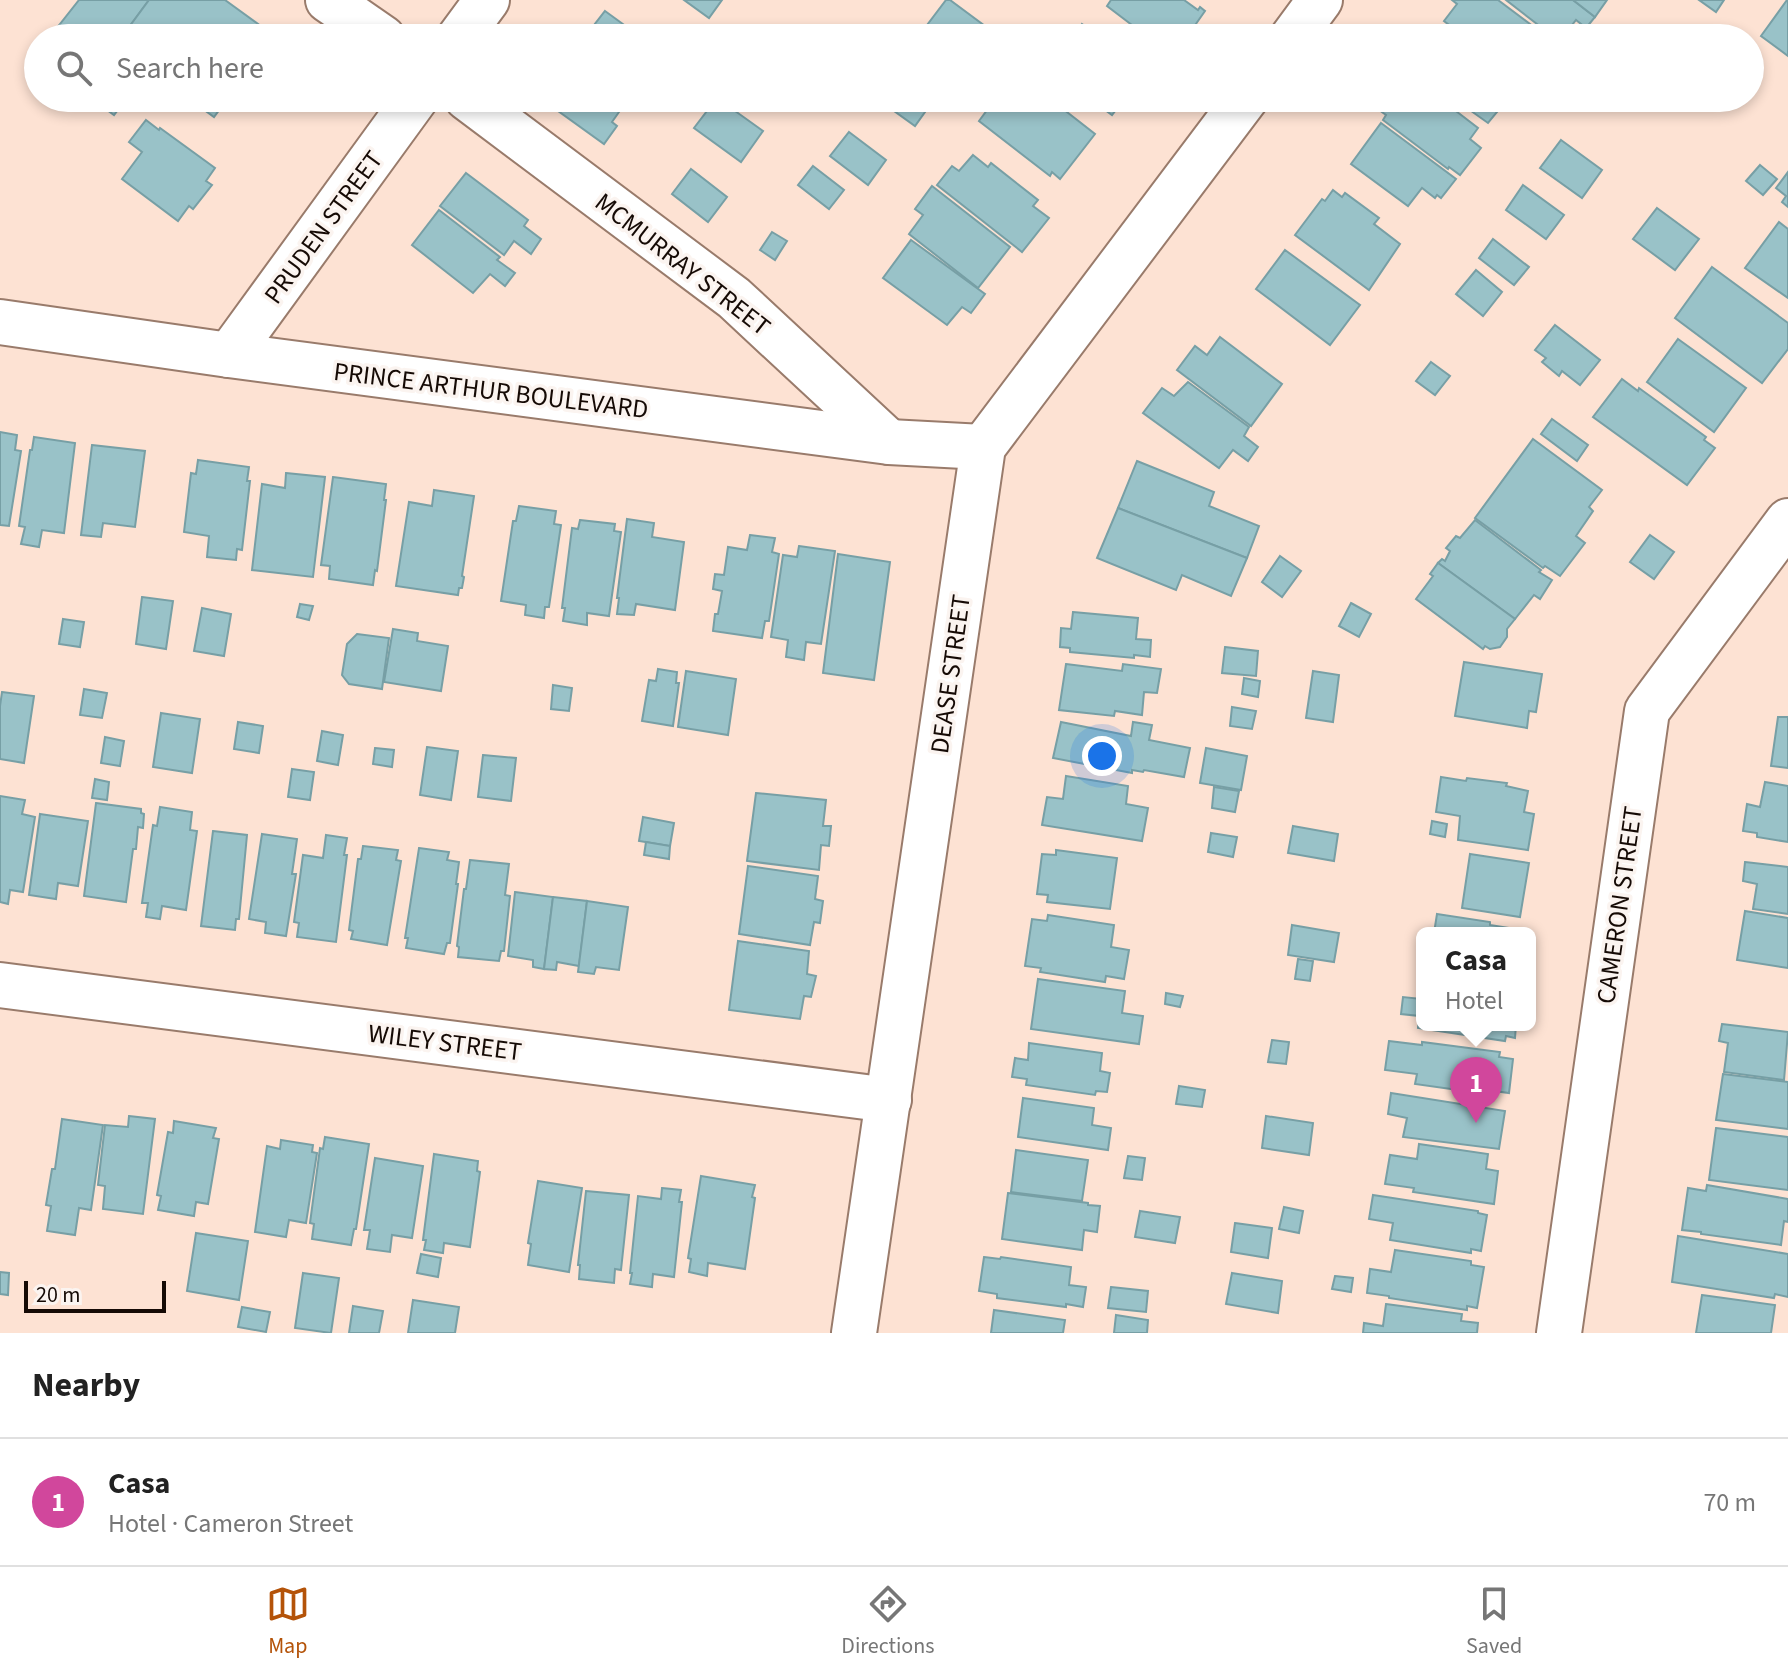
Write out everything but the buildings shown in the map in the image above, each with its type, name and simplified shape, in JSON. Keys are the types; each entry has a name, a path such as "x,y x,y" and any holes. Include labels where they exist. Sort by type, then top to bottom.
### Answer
{"street":[{"path":"328,0 363,24"},
{"path":"469,24 487,0"},
{"path":"1302,24 1320,0"},
{"name":"PRUDEN STREET","path":"229,355 406,112"},
{"name":"MCMURRAY STREET","path":"486,112 734,298 889,442"},
{"name":"DEASE STREET","path":"854,1333 983,447 1235,112"},
{"name":"PRINCE ARTHUR BOULEVARD","path":"0,322 889,442 983,447"},
{"name":"CAMERON STREET","path":"1559,1333 1647,711 1788,521"},
{"name":"WILEY STREET","path":"0,985 889,1100"}],"place":[{"name":"Casa","path":"1476,1123"}]}
